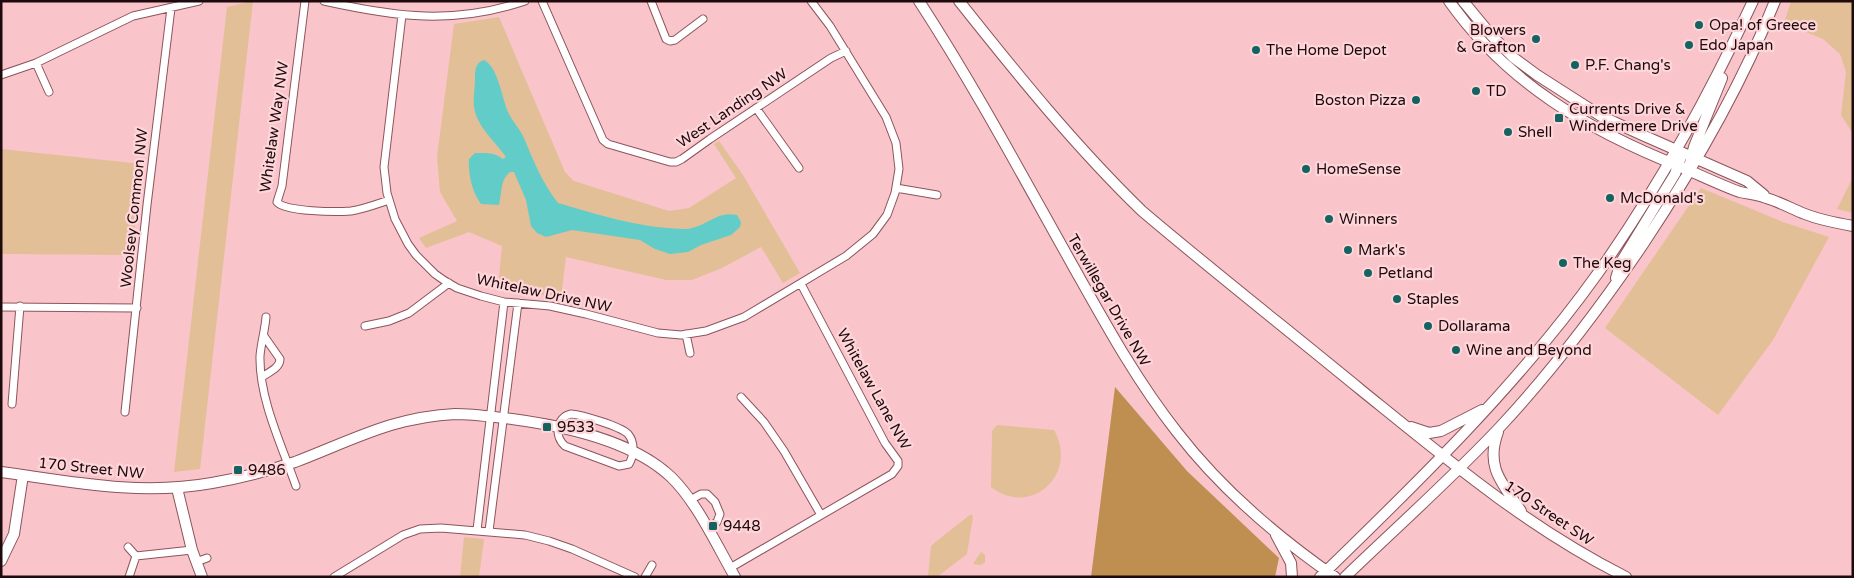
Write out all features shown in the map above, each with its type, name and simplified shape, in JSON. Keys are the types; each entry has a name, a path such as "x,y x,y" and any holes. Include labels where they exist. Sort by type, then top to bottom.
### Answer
{"main road":[{"name":"Terwillegar Drive NW","path":"919,1 986,112 1138,380 1177,433 1224,486 1323,574 1335,577"},
{"path":"959,1 1061,127 1100,170 1142,211 1442,455"},
{"path":"1449,1 1482,42 1536,90 1565,111 1594,128 1674,165 1741,192 1767,198 1807,215 1830,222 1853,226"},
{"path":"1463,1 1492,36 1514,58 1536,75 1601,116 1747,181 1767,198"},
{"path":"1677,150 1725,60 1753,1"},
{"path":"1694,157 1741,79 1760,41 1776,1"},
{"path":"1345,577 1459,469 1500,427 1561,357 1613,289 1690,171 1724,74 1725,60"},
{"path":"1323,574 1488,407 1545,342 1597,274 1674,165 1680,162 1677,150"},
{"path":"1613,289 1621,262 1674,165"},
{"path":"1404,425 1429,434 1441,431 1488,407"},
{"name":"170 Street NW","path":"1,472 124,489 177,488 253,475 289,464 389,425 418,418 457,414 491,416 558,426 586,434 633,452 659,467 672,478 690,500 732,572"},
{"path":"1500,427 1494,444 1494,463 1499,476 1526,518"},
{"name":"170 Street SW","path":"1442,455 1526,518 1578,552 1626,577"},
{"path":"1,561 14,534 23,475"},
{"path":"177,488 192,550 202,577"},
{"path":"1274,532 1291,563 1292,577"}],"street":[{"path":"1,75 36,63 133,16 199,1"},
{"name":"Whitelaw Way NW","path":"305,1 282,186 278,202 284,207 331,212 352,210 389,200"},
{"path":"324,1 372,12 432,17 456,16 505,8 525,1"},
{"name":"West Landing NW","path":"542,1 603,140 608,144 670,162 676,162 831,58 846,51"},
{"path":"651,1 666,39 670,41 675,40 703,20"},
{"name":"Whitelaw Drive NW","path":"402,15 384,167 387,193 395,219 416,255 435,274 449,283 481,296 504,302 550,306 658,334 686,334 718,328 744,317 801,284 846,256 874,234 887,215 896,188 899,169 896,143 886,117 846,51 811,1"},
{"name":"Woolsey Common NW","path":"125,412 147,205 171,8"},
{"path":"36,63 49,92"},
{"path":"756,108 799,168"},
{"path":"896,188 938,195"},
{"path":"365,326 389,321 409,312 427,301 449,283"},
{"name":"Whitelaw Lane NW","path":"732,572 821,515 892,474 898,466 898,461 885,443 801,284"},
{"path":"477,530 504,302"},
{"path":"489,532 518,303"},
{"path":"12,404 20,306"},
{"path":"1,307 137,308"},
{"path":"266,317 260,355 262,377 267,404 296,486"},
{"path":"686,334 690,353"},
{"path":"262,377 277,367 280,359 264,336"},
{"path":"741,397 764,422 784,451 821,515"},
{"path":"571,414 597,420 629,435 633,452 633,458 629,464 619,466 566,446 558,437 558,426 562,418 571,414"},
{"path":"690,500 701,494 707,494 715,502 720,514 717,522 707,529"},
{"path":"334,577 386,544 412,532 420,529 442,528 525,535 549,541 572,549 634,577"},
{"path":"128,547 136,556"},
{"path":"136,556 192,550"},
{"path":"129,577 136,556"},
{"path":"196,562 207,558"},
{"path":"645,577 652,565"}],"shaded area":[{"path":"253,1 200,469 174,472 227,7"},
{"path":"1791,1 1853,1 1853,134 1841,115 1846,72 1840,54 1823,39 1784,23"},
{"path":"499,17 565,172 574,181 669,211 689,208 736,178 714,144 719,141 743,175 800,273 783,283 761,247 722,268 692,280 666,280 566,257 561,298 498,288 502,246 469,232 426,248 419,238 457,221 440,192 437,157 454,24"},
{"path":"1,149 142,164 132,255 1,254"},
{"path":"1853,177 1853,213 1837,209"},
{"path":"1701,188 1783,222 1829,237 1773,340 1718,415 1605,328"},
{"path":"1115,387 1187,471 1279,558 1275,577 1091,577"},
{"path":"997,425 1054,430 1060,446 1060,462 1056,476 1047,487 1035,494 1021,497 1006,495 991,487 992,431"},
{"path":"971,514 973,516 967,554 937,577 928,577 931,546"},
{"path":"464,537 484,539 479,577 460,577"},
{"path":"981,552 985,555 985,562 981,565 973,564"}],"water":[{"path":"484,60 493,69 508,112 522,135 543,180 558,203 620,220 667,228 691,228 716,217 730,214 737,215 741,222 740,227 731,235 701,245 688,252 670,254 655,249 640,240 572,230 546,237 537,233 531,226 526,200 514,172 510,172 504,179 499,205 481,204 471,183 469,159 475,153 493,154 503,159 506,157 479,121 474,107 475,70 477,65"}],"place":[{"name":"Opa! of Greece","path":"1699,25"},
{"name":"Blowers & Grafton","path":"1536,39"},
{"name":"Edo Japan","path":"1689,45"},
{"name":"The Home Depot","path":"1256,50"},
{"name":"P.F. Chang's","path":"1575,65"},
{"name":"TD","path":"1476,91"},
{"name":"Boston Pizza","path":"1416,100"},
{"name":"Currents Drive & Windermere Drive","path":"1559,118"},
{"name":"Shell","path":"1508,132"},
{"name":"HomeSense","path":"1306,169"},
{"name":"McDonald's","path":"1610,198"},
{"name":"Winners","path":"1329,219"},
{"name":"Mark's","path":"1348,250"},
{"name":"The Keg","path":"1563,263"},
{"name":"Petland","path":"1368,273"},
{"name":"Staples","path":"1397,299"},
{"name":"Dollarama","path":"1428,326"},
{"name":"Wine and Beyond","path":"1456,350"},
{"name":"9533","path":"547,427"},
{"name":"9486","path":"238,470"},
{"name":"9448","path":"713,526"}]}
